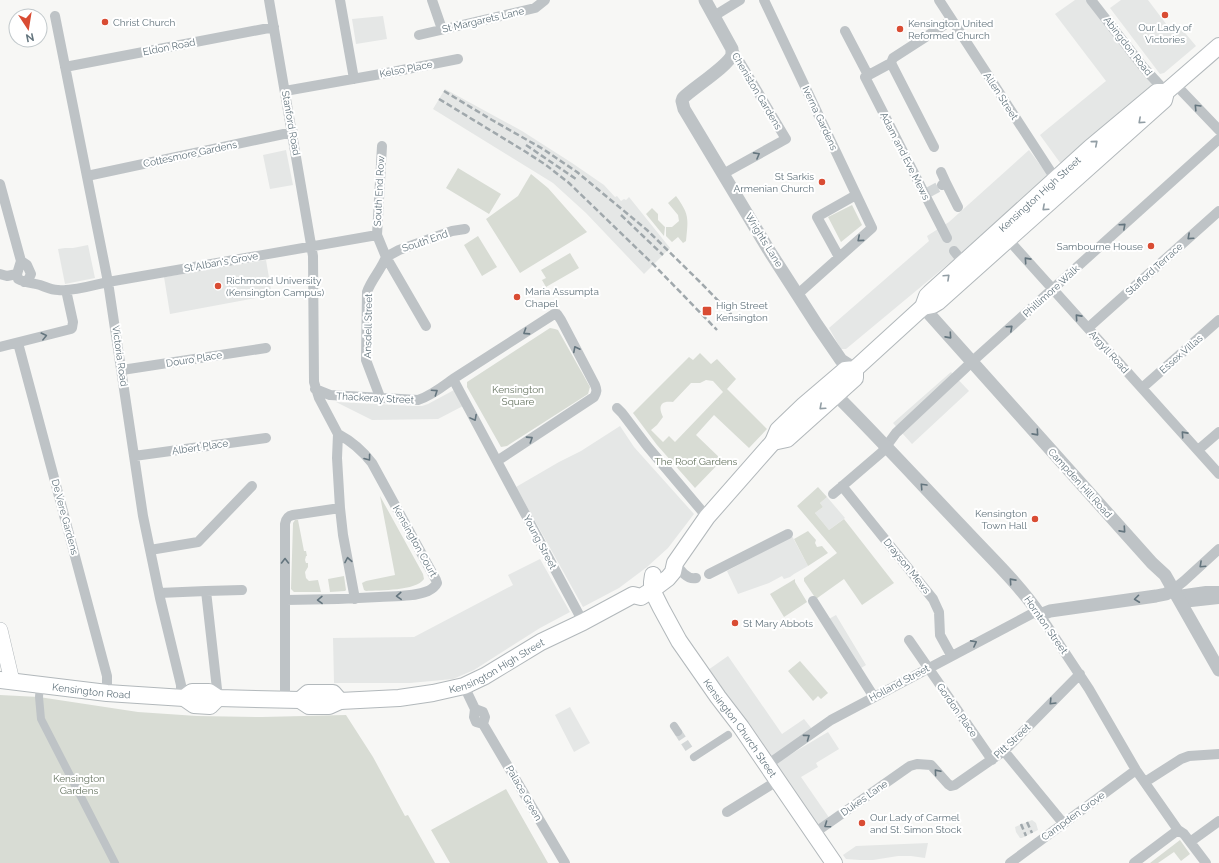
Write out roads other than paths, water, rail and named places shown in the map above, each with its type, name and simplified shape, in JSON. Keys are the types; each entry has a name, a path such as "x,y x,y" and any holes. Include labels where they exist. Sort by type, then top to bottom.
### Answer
{"main road":[{"name":"Kensington High Street","path":"344,701 413,696 464,686 485,676 541,642 582,622 634,592 645,588 653,582 668,578 673,572 675,564 707,517 774,442 778,430 804,405 845,370 855,369 923,307 933,305 938,302 963,262 1004,234 1059,185 1164,100 1170,88 1219,46"},
{"name":"Kensington High Street","path":"774,442 787,439 855,378 855,369"},
{"name":"Kensington Church Street","path":"653,582 660,608 679,641 834,863"},
{"path":"0,630 6,680"},
{"name":"Kensington Road","path":"6,680 107,692 182,698 194,705 210,706 218,698 293,700 309,706 331,706 344,701"}],"street":[{"name":"Stanford Road","path":"269,0 312,246 315,389"},
{"path":"340,0 354,79"},
{"path":"432,0 442,30"},
{"name":"St Margarets Lane","path":"419,35 535,8 545,0"},
{"path":"705,0 732,49"},
{"path":"714,16 740,0"},
{"name":"Iverna Gardens","path":"764,0 872,228 839,257"},
{"name":"Allen Street","path":"939,0 1059,185"},
{"name":"Abingdon Road","path":"1092,0 1144,68 1219,130"},
{"name":"Victoria Road","path":"55,16 108,282 142,509 182,698"},
{"path":"868,75 891,63 893,58 952,20"},
{"name":"Eldon Road","path":"65,67 274,27"},
{"name":"Adam and Eve Mews","path":"845,31 868,75 864,78 927,193 947,238"},
{"name":"Cheniston Gardens","path":"683,104 682,101 686,96 728,61 731,56 732,49"},
{"name":"Cheniston Gardens","path":"723,174 786,139 732,49"},
{"name":"Kelso Place","path":"285,91 458,59"},
{"path":"891,63 934,147"},
{"name":"Wrights Lane","path":"683,104 686,114 770,252 841,360 855,369"},
{"name":"Cottesmore Gardens","path":"88,176 292,132"},
{"name":"Phillimore Walk","path":"833,494 882,452 896,433 972,362 1219,139"},
{"name":"South End Row","path":"377,235 382,146"},
{"path":"941,172 944,184 958,207"},
{"path":"0,184 21,260 17,274 18,279 24,282 28,280 31,274 27,265 21,260"},
{"path":"798,294 839,257 817,216 856,195"},
{"name":"Stafford Terrace","path":"1088,328 1219,211"},
{"name":"South End","path":"386,256 452,231 465,229"},
{"name":"Argyll Road","path":"1004,234 1219,474"},
{"path":"377,235 386,256 426,326"},
{"name":"St Alban's Grove","path":"24,282 40,285 46,288 66,290 377,235"},
{"name":"Ansdell Street","path":"380,398 366,360 367,292 369,286 383,266 386,256"},
{"path":"0,274 7,276 17,274"},
{"path":"0,347 72,328 73,322 66,290"},
{"name":"Campden Hill Road","path":"923,307 1152,563 1165,575 1219,670"},
{"path":"554,314 559,316 595,385 597,391 596,394 594,397 497,461 454,379 554,314"},
{"name":"Essex Villas","path":"1142,388 1219,320"},
{"name":"De Vere Gardens","path":"18,343 107,676 107,692"},
{"name":"Douro Place","path":"122,370 266,348"},
{"name":"Thackeray Street","path":"315,389 330,395 418,400 432,394 454,379"},
{"path":"315,389 338,434 337,458 340,508 343,535 355,599"},
{"name":"Hornton Street","path":"836,395 886,446 1030,600 1089,688 1136,770 1178,830 1184,834 1206,863"},
{"path":"616,408 622,413 647,446 707,517"},
{"path":"1198,450 1219,432"},
{"name":"Kensington Court","path":"286,600 355,599 406,596 430,590 437,583 372,463 362,450 351,441 338,434"},
{"name":"Albert Place","path":"134,456 266,438"},
{"name":"Young Street","path":"497,461 582,622"},
{"path":"150,550 198,542 252,486"},
{"name":"Drayson Mews","path":"842,486 933,599 939,612 940,635 952,655"},
{"path":"293,700 286,600 286,519 293,515 340,508"},
{"path":"709,574 788,534"},
{"path":"1178,596 1184,581 1219,549"},
{"path":"675,564 688,577 694,579 696,578"},
{"path":"159,593 242,590"},
{"path":"206,591 218,685 218,698"},
{"path":"1178,596 1206,591 1219,591"},
{"name":"Holland Street","path":"767,765 831,720 952,655 1038,613 1050,610 1166,594 1178,596"},
{"path":"1178,596 1219,599"},
{"path":"813,601 874,697"},
{"name":"Gordon Place","path":"909,640 992,760"},
{"name":"Pitt Street","path":"917,764 931,765 951,786 1004,751 1080,674"},
{"path":"40,685 39,697 41,719 115,863"},
{"name":"Palace Green","path":"464,686 475,709 474,717 476,722 483,724 565,863"},
{"path":"694,757 728,735"},
{"path":"1004,751 1063,823"},
{"path":"1145,782 1181,759 1190,756 1219,754"},
{"name":"Dukes Lane","path":"813,834 910,766 917,764"},
{"name":"Campden Grove","path":"1010,863 1136,770"},
{"path":"727,812 777,781"},
{"path":"1190,842 1219,822"},
{"path":"1134,863 1178,830"}],"tunnel":[{"path":"929,192 942,185"},
{"path":"678,732 691,752"}],"railway":[{"path":"444,91 543,149 577,172 647,230 732,315"},
{"path":"439,99 526,152 569,183 653,264 717,330"},
{"path":"526,145 576,179"},
{"path":"621,215 663,255"},
{"path":"1027,822 1032,833"},
{"path":"1021,824 1026,836"}],"place":[{"name":"Our Lady of Victories","path":"1165,15"},
{"name":"Christ Church","path":"105,22"},
{"name":"Kensington United Reformed Church","path":"900,29"},
{"name":"St Sarkis Armenian Church","path":"822,182"},
{"name":"Sambourne House","path":"1151,246"},
{"name":"Richmond University (Kensington Campus)","path":"218,286"},
{"name":"Maria Assumpta Chapel","path":"517,297"},
{"name":"High Street Kensington","path":"707,311"},
{"name":"Kensington Town Hall","path":"1035,519"},
{"name":"St Mary Abbots","path":"735,623"},
{"name":"Our Lady of Carmel and St. Simon Stock","path":"862,823"}],"park label":[{"name":"Kensington Square","path":"518,394"},
{"name":"The Roof Gardens","path":"696,461"},
{"name":"Kensington Gardens","path":"79,784"}]}
